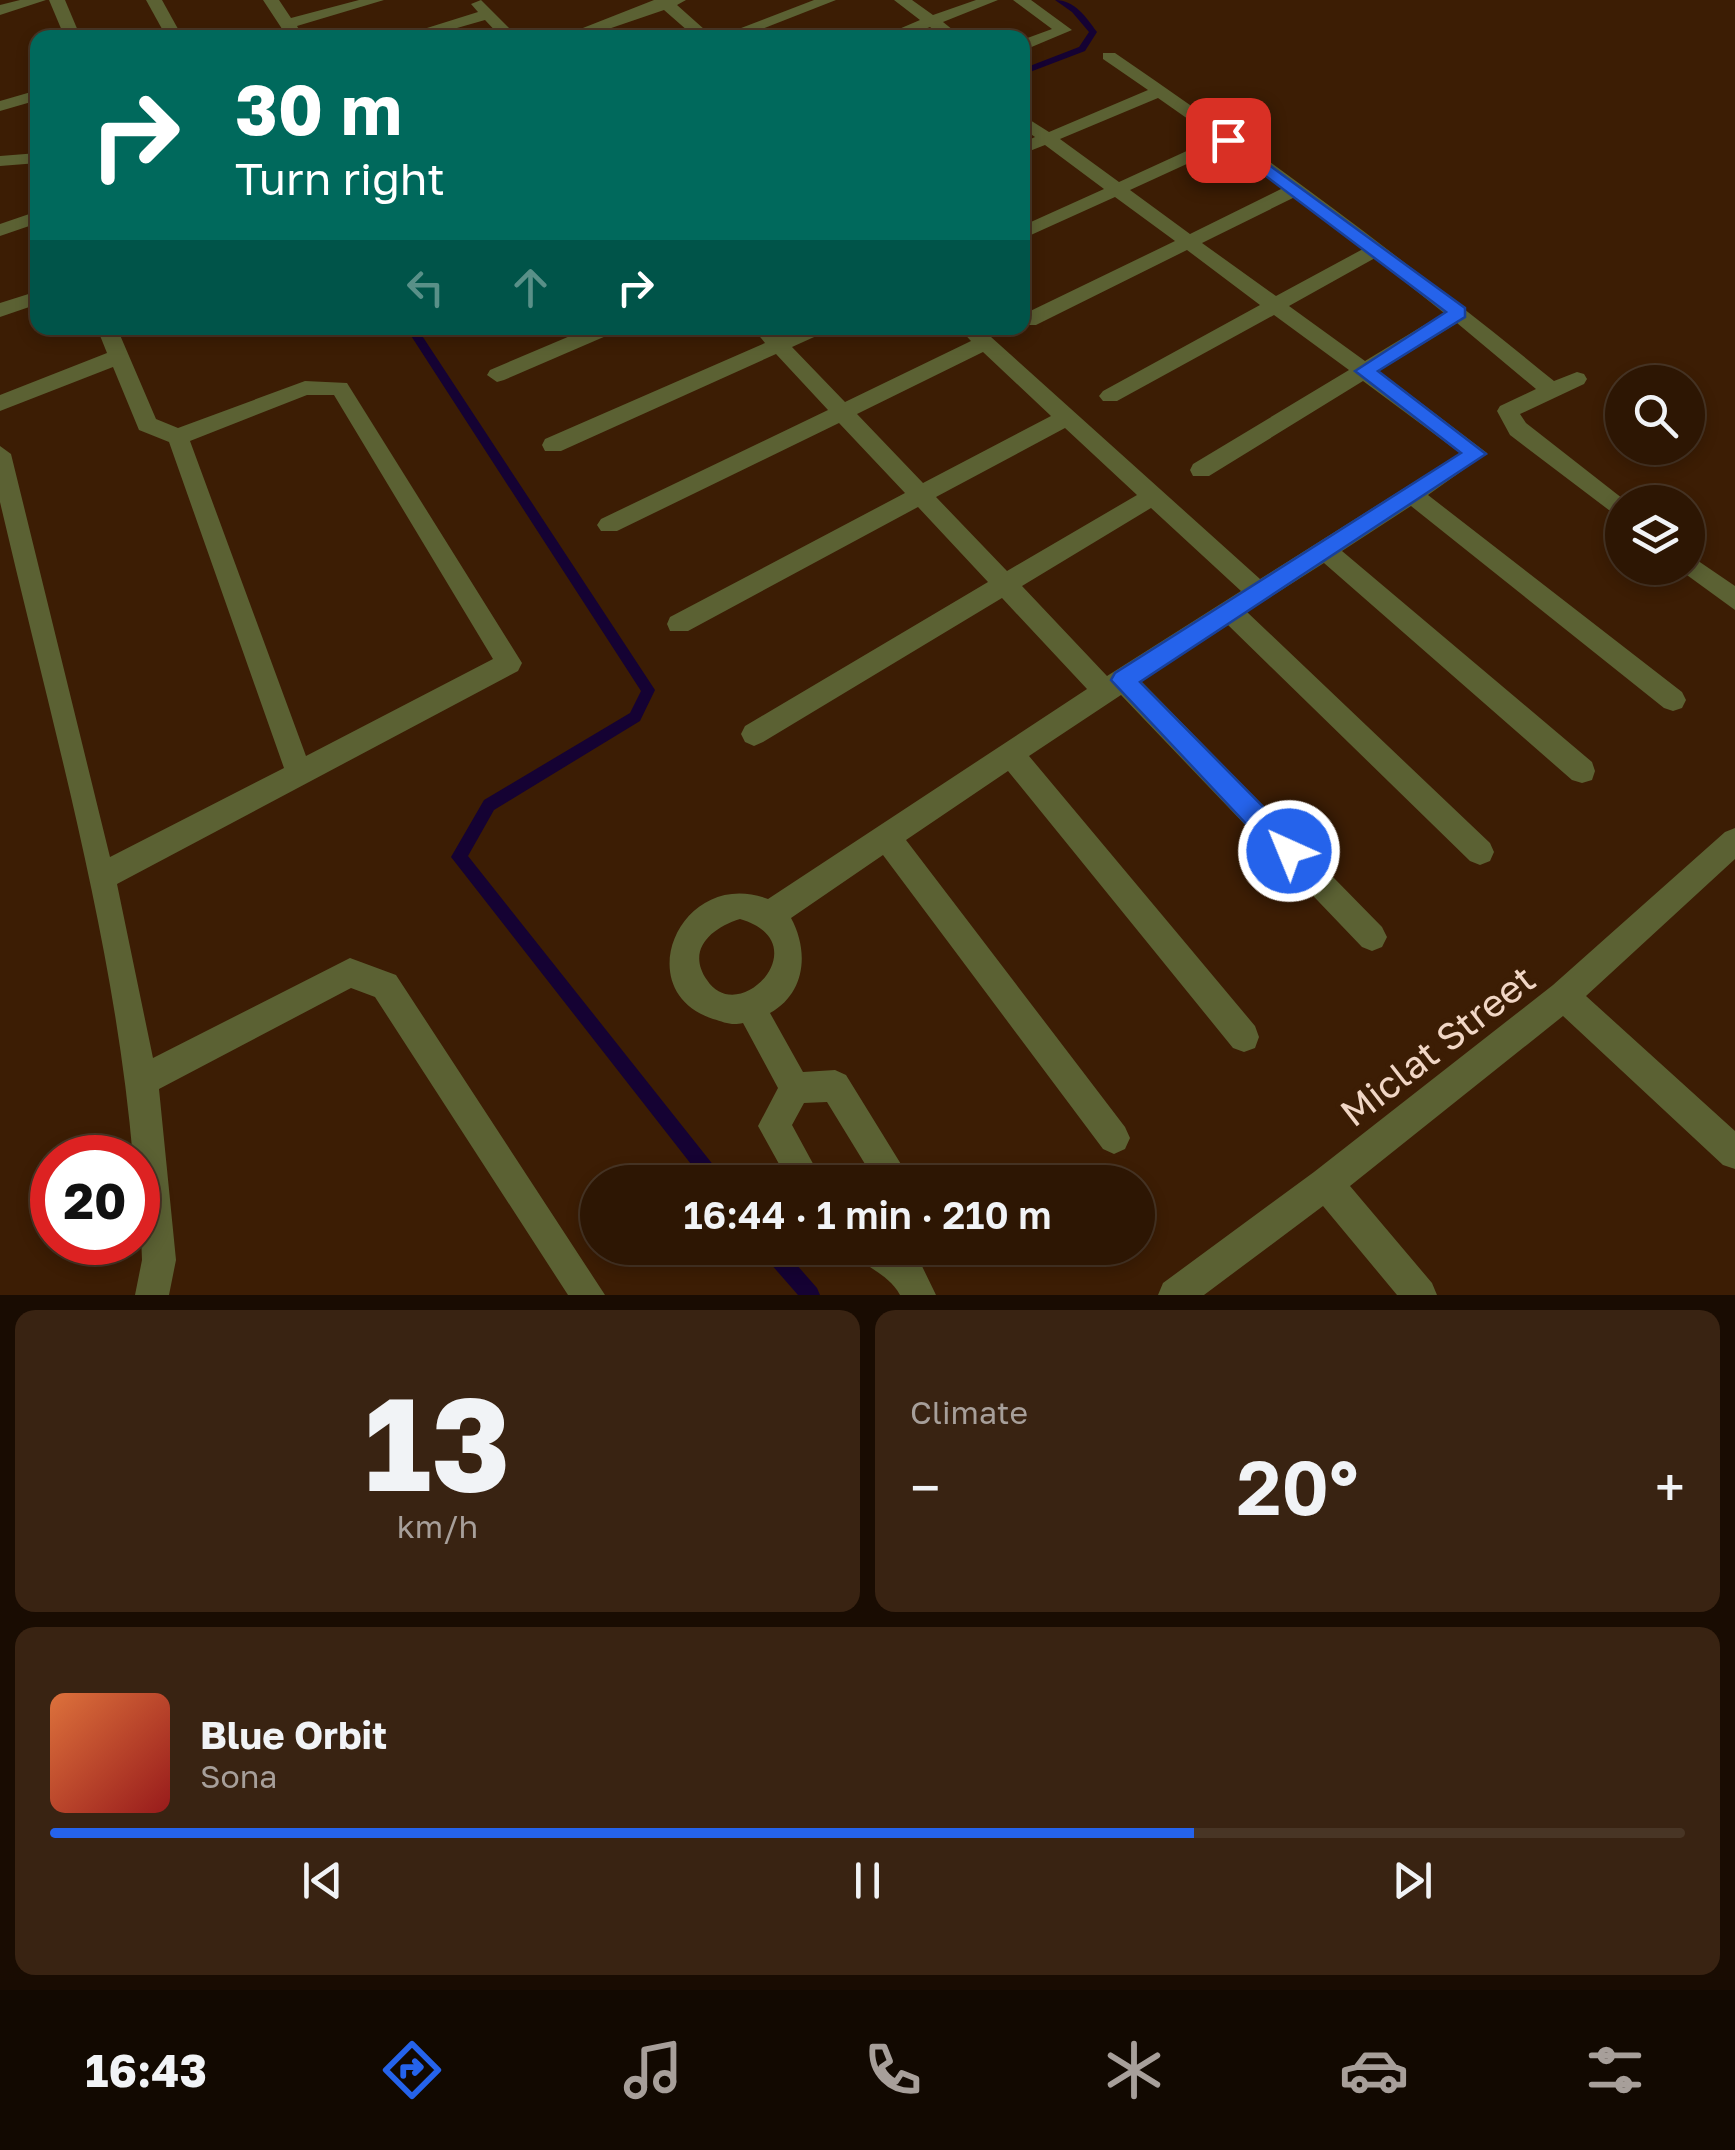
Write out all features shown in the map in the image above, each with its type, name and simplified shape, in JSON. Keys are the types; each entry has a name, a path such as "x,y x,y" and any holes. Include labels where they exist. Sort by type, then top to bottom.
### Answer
{"street":[{"path":"0,10 38,0"},
{"path":"57,0 70,30"},
{"path":"154,0 171,30"},
{"path":"271,0 291,30"},
{"path":"295,30 376,0"},
{"path":"476,0 504,30"},
{"path":"745,30 828,0"},
{"path":"902,0 944,30"},
{"path":"908,30 990,0"},
{"path":"1021,0 1064,30 1030,43"},
{"path":"588,30 669,1 698,30"},
{"path":"432,30 489,14"},
{"path":"1108,56 1296,188 1459,312 1552,391"},
{"path":"1030,145 1160,91"},
{"path":"0,106 30,97"},
{"path":"770,914 1114,686 1476,454 1030,126"},
{"path":"1030,229 1228,140"},
{"path":"0,161 30,159"},
{"path":"1030,320 1296,188"},
{"path":"0,230 30,220"},
{"path":"1110,396 1377,250"},
{"path":"0,310 30,299"},
{"path":"1201,470 1459,312"},
{"path":"110,335 147,424 178,438 300,773"},
{"path":"497,375 590,335"},
{"path":"610,525 844,414 977,335 1259,593"},
{"path":"553,445 771,336 1004,584 1372,936"},
{"path":"0,404 118,357"},
{"path":"1577,379 1508,411 1518,428 1605,497"},
{"path":"101,876 509,663 340,388 304,388 178,438"},
{"path":"679,624 1067,418"},
{"path":"0,454 101,876 142,1080 159,1260 152,1295"},
{"path":"1412,495 1674,700"},
{"path":"754,734 1153,496"},
{"path":"1325,550 1582,771"},
{"path":"1705,576 1735,600"},
{"path":"1230,611 1480,852"},
{"path":"1011,754 1244,1037"},
{"path":"887,838 1114,1138"},
{"name":"Miclat Street","path":"1174,1295 1326,1184 1564,996 1735,841"},
{"path":"740,905 770,914 787,940 787,972 773,994 733,1010 702,1000 684,973 687,940 708,914 740,905"},
{"path":"142,1080 350,973 385,986 588,1295"},
{"path":"1564,996 1735,1152"},
{"path":"750,1006 795,1088"},
{"path":"795,1088 835,1086 884,1165"},
{"path":"795,1088 774,1126 797,1165"},
{"path":"1326,1184 1420,1295"}],"waterway":[{"path":"1030,69 1082,49 1093,32 1075,10 1059,0"},
{"path":"417,335 648,690 635,717 489,805 459,857 703,1165"},
{"path":"784,1265 810,1295"}],"route":[{"path":"1228,140 1459,312 1364,371 1476,454 1123,680 1289,851"}]}
